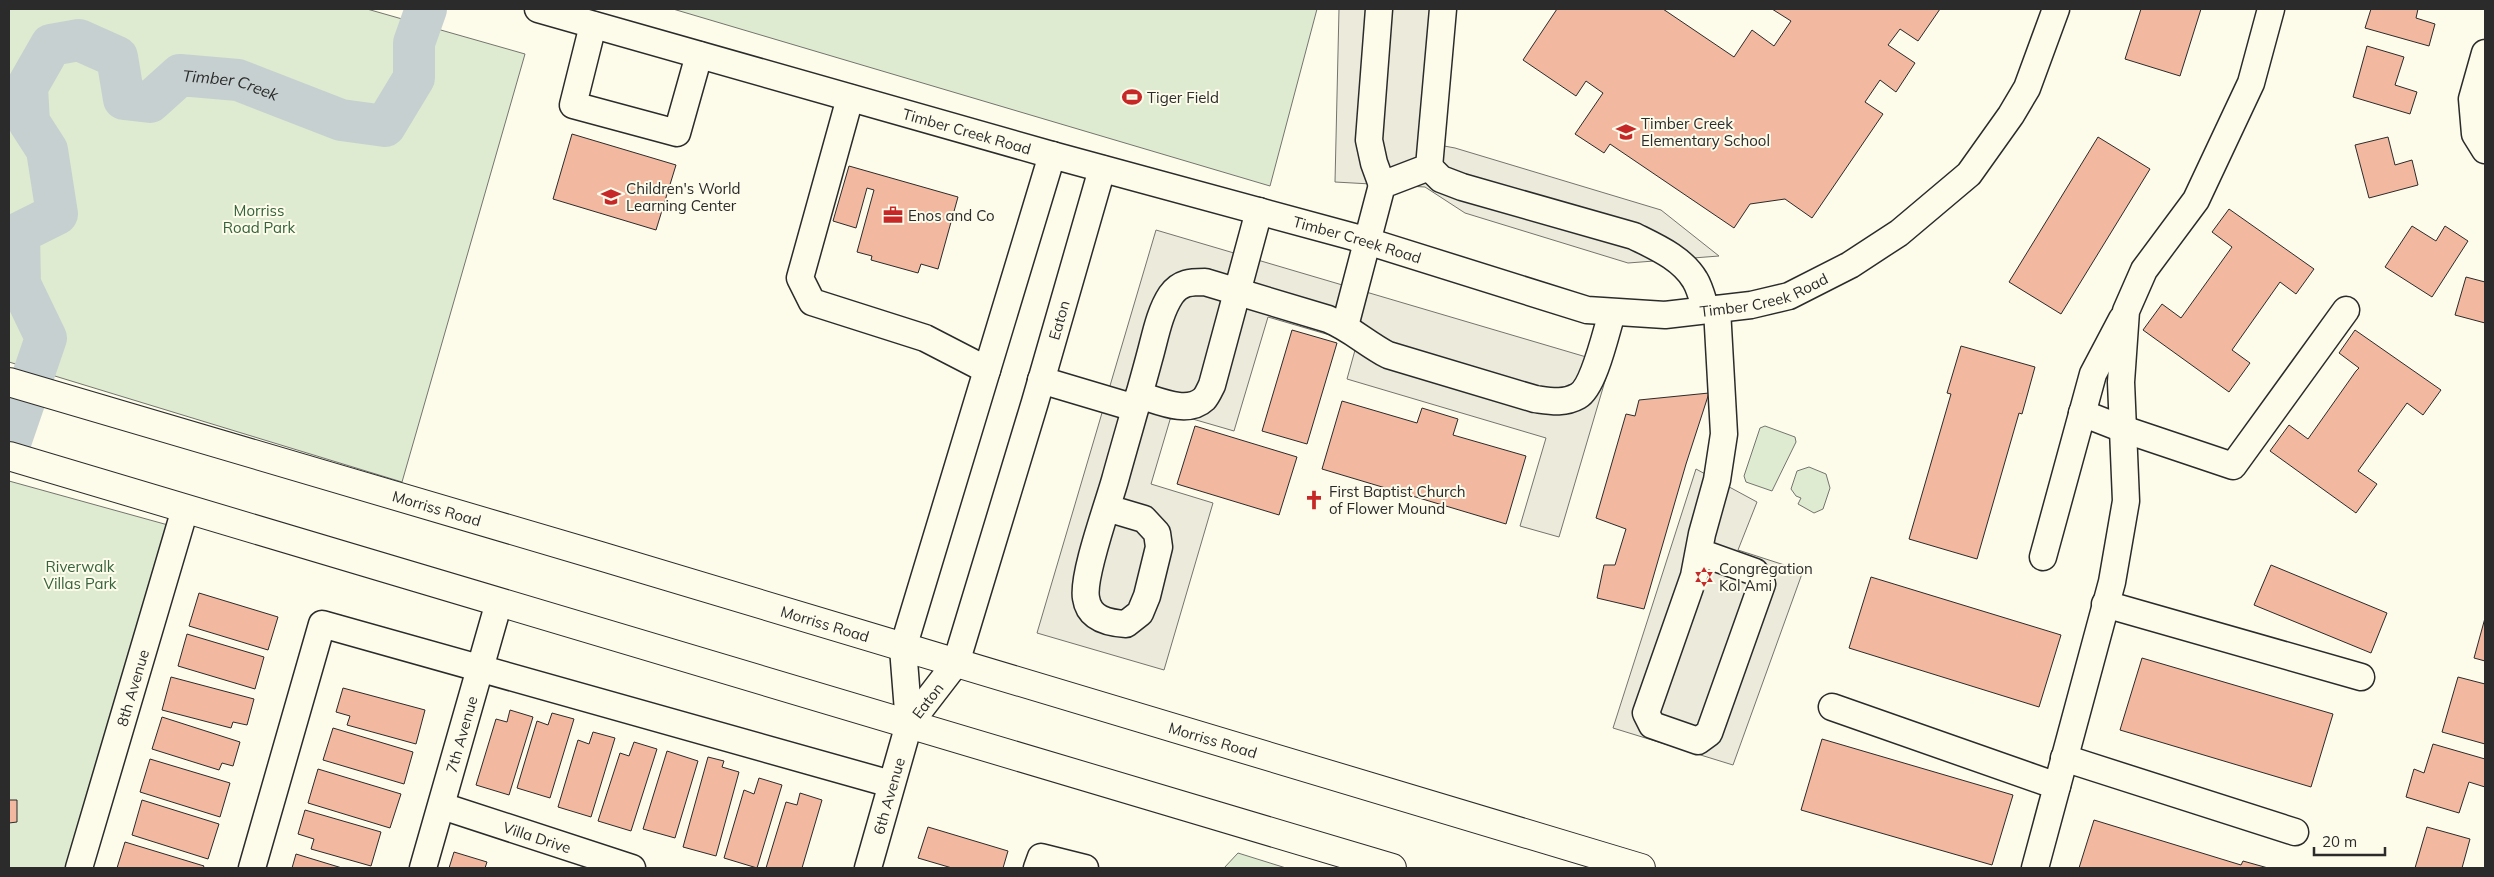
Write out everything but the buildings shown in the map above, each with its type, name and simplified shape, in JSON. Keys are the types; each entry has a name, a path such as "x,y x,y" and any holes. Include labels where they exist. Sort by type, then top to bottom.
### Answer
{"main road":[{"name":"Morriss Road","path":"9,382 600,556 1641,868"},
{"path":"9,456 908,724 1364,864 1392,868"}],"street":[{"name":"Timber Creek Road","path":"538,9 1102,169 1369,241 1587,310 1612,313 1665,314 1751,305 1789,296 1850,265 1899,233 1969,174 2011,115 2027,88 2056,9"},
{"path":"1345,326 1369,241 1382,185 1374,163 1369,140 1379,9"},
{"path":"1429,168 1443,9"},
{"path":"2043,557 2093,374 2126,311 2144,270 2196,200 2251,83 2271,9"},
{"path":"593,25 573,105 677,133 699,55"},
{"path":"2485,53 2472,98 2475,134 2485,150"},
{"path":"850,98 800,278 812,302 925,338 987,370"},
{"name":"Eaton","path":"908,724 904,648 1052,155"},
{"path":"1382,185 1429,168"},
{"path":"1429,168 1441,179 1462,187 1634,236 1659,248 1681,263 1696,280 1711,309 1724,434 1717,480 1699,552 1694,576 1646,713 1652,724 1698,741 1709,733 1762,584 1755,572 1699,552"},
{"name":"Eaton","path":"908,724 956,663 1102,169"},
{"path":"1041,380 1137,401 1178,406 1192,406 1204,399 1212,385 1259,211"},
{"path":"1107,508 1163,312 1172,293 1186,282 1204,282 1345,326 1368,345 1388,355 1535,399 1560,402 1579,396 1591,379 1612,313"},
{"path":"2082,413 2123,430 2233,466 2346,310"},
{"path":"2035,868 2112,582 2126,501 2121,382 2126,311"},
{"name":"8th Avenue","path":"79,868 185,509"},
{"name":"7th Avenue","path":"423,868 499,602"},
{"path":"2105,604 2361,677"},
{"path":"252,868 322,624 891,784"},
{"path":"1832,707 2057,786"},
{"name":"6th Avenue","path":"868,868 908,724"},
{"path":"2064,758 2295,832"},
{"name":"Villa Drive","path":"442,806 632,868"},
{"path":"1037,868 1041,857 1085,868"}],"green space":[{"name":"Morriss Road Park","path":"9,9 367,9 525,54 402,482 9,362"},
{"name":"Tiger Field","path":"673,9 1317,9 1270,186"},
{"path":"1765,426 1795,437 1796,442 1772,491 1746,482 1744,476 1760,428"},
{"path":"1809,467 1826,474 1830,488 1823,509 1814,513 1798,504 1801,498 1796,496 1791,489 1797,471"},
{"name":"Riverwalk Villas Park","path":"9,481 168,525 70,868 9,868"},
{"path":"1238,853 1286,868 1224,868"}],"shaded area":[{"path":"1339,9 1435,9 1428,143 1455,148 1661,210 1719,256 1628,263 1465,213 1425,187 1335,182"},
{"path":"1156,230 1610,364 1559,537 1520,526 1546,438 1347,379 1357,343 1268,317 1234,431 1172,413 1151,484 1213,503 1164,670 1037,633"},
{"path":"1696,469 1757,502 1738,550 1803,571 1733,765 1613,728"}],"waterway":[{"name":"Timber Creek","path":"9,446 46,338 20,284 19,233 57,214 47,150 29,122 27,87 51,45 79,40 117,57 124,99 150,102 180,75 238,80 341,120 385,126 414,78 414,43 426,9"}],"place":[{"name":"Tiger Field","path":"1132,97"},
{"name":"Timber Creek Elementary School","path":"1626,132"},
{"name":"Children's World Learning Center","path":"611,197"},
{"name":"Enos and Co","path":"893,215"},
{"name":"First Baptist Church of Flower Mound","path":"1314,500"},
{"name":"Congregation Kol Ami","path":"1704,577"}]}
